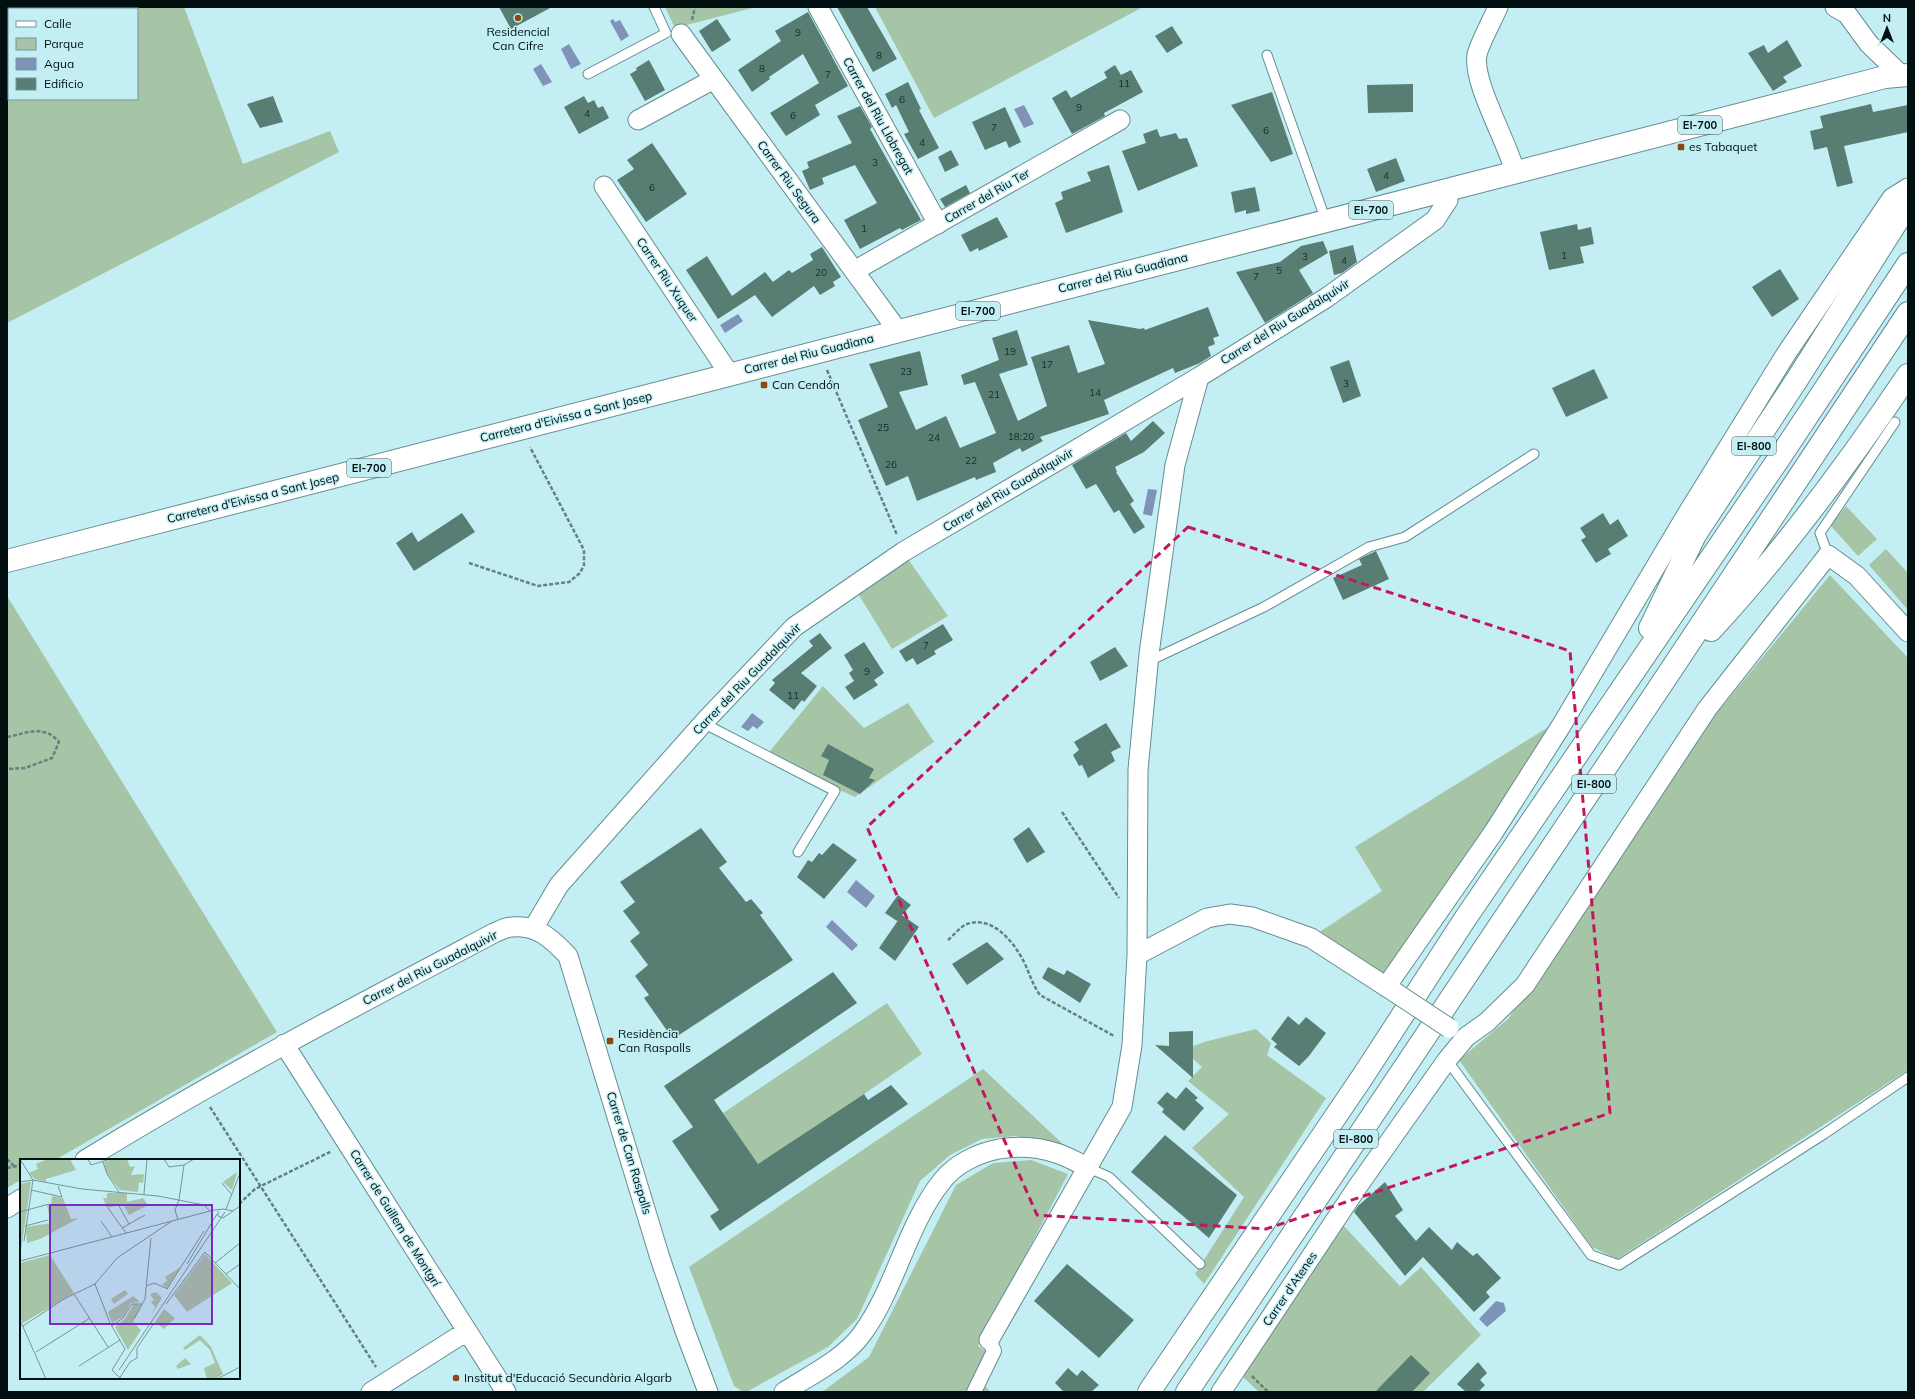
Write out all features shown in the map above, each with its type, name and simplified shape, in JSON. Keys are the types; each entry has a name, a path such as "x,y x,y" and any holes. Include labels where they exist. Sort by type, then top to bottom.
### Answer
{"main road":[{"name":"EI-700","path":"1515,172 1899,72"},
{"name":"Carrer del Riu Guadiana","path":"730,374 1446,191 1515,172"},
{"name":"EI-800","path":"1616,697 1696,535 1798,378 1908,204"},
{"name":"EI-800","path":"1149,1392 1363,1076 1474,906 1780,457 1908,264"},
{"name":"EI-800","path":"1187,1392 1663,682 1908,313"},
{"name":"Carretera d'Eivissa a Sant Josep","path":"7,561 730,374"},
{"name":"EI-800","path":"1663,682 1753,584 1866,437 1908,375"}],"street":[{"name":"Carrer del Riu Llobregat","path":"818,7 938,224"},
{"path":"1498,7 1477,55 1478,70 1487,100 1512,159 1515,172"},
{"path":"1835,7 1847,14 1869,44 1899,72"},
{"name":"Carrer Riu Segura","path":"681,34 898,331"},
{"path":"638,120 714,79"},
{"name":"Carrer del Riu Ter","path":"854,271 1120,120"},
{"name":"Carrer Riu Xuquer","path":"604,186 730,374"},
{"path":"1391,990 1562,726 1684,519 1786,354 1892,198 1908,188"},
{"name":"Carrer del Riu Guadalquivir","path":"87,1159 200,1091 284,1044 494,933 512,927 533,929 559,885 703,723 794,627 903,552 1199,376 1326,298 1435,220 1448,200 1446,191"},
{"path":"974,1392 994,1351 989,1340 1089,1168 1122,1107 1132,1045 1137,955 1138,770 1149,661 1175,465 1199,376"},
{"path":"1828,555 1857,576 1908,632"},
{"name":"Carrer d'Atenes","path":"1221,1392 1358,1186 1447,1060 1466,1037 1487,1022 1525,985 1707,710 1828,555"},
{"path":"1137,955 1207,918 1230,914 1252,917 1311,938 1449,1028 1466,1037"},
{"name":"Carrer de Can Raspalls","path":"533,929 552,938 568,956 660,1258 708,1392"},
{"name":"Carrer de Guillem de Montgrí","path":"284,1044 506,1392"},
{"path":"784,1392 840,1356 861,1336 879,1307 927,1202 943,1180 964,1162 989,1151 1009,1147 1030,1147 1056,1153 1089,1168"},
{"path":"7,1208 20,1200"},
{"path":"378,1387 467,1331"}],"lane":[{"path":"588,74 666,33 654,7"},
{"path":"1267,55 1326,221"},
{"path":"1828,555 1820,533 1894,422"},
{"path":"1149,661 1264,607 1369,548 1405,537 1534,454"},
{"path":"703,723 835,792 798,852"},
{"path":"1447,1060 1591,1255 1619,1265 1824,1134 1908,1077"},
{"path":"1089,1168 1109,1177 1200,1264"}],"path":[{"path":"828,374 900,540"},
{"path":"469,563 538,586 569,582 580,573 584,565 584,550 520,429"},
{"path":"7,737 41,730 51,733 59,742 52,758 25,768 7,769"},
{"path":"1062,812 1119,899"},
{"path":"948,940 966,924 980,922 1000,930 1024,962 1032,984 1040,995 1132,1045"},
{"path":"200,1091 260,1187 378,1387"},
{"path":"240,1203 255,1189 348,1143"},
{"path":"7,1159 14,1166"},
{"path":"7,1168 20,1165"}],"highlighted area":[{"path":"1188,527 1570,651 1610,1113 1266,1229 1037,1215 867,827"}],"green space":[{"path":"7,7 184,7 243,164 330,131 339,152 7,323"},
{"path":"665,7 756,7 675,28"},
{"path":"875,7 1143,7 934,118"},
{"path":"1846,506 1877,539 1858,556 1830,525"},
{"path":"1886,549 1908,573 1908,610 1869,565"},
{"path":"903,552 948,616 892,649 854,587"},
{"path":"1830,575 1908,658 1908,1070 1617,1259 1592,1247 1459,1060 1508,1019 1713,718"},
{"path":"7,596 277,1032 57,1159 20,1159 20,1181 7,1188"},
{"path":"823,686 864,728 908,703 934,742 855,797 766,756"},
{"path":"1547,728 1549,733 1384,975 1318,933 1382,891 1355,847"},
{"path":"887,1003 922,1054 758,1164 723,1113"},
{"path":"1256,1029 1271,1043 1267,1055 1326,1098 1204,1284 1195,1274 1244,1197 1192,1148 1229,1114 1188,1081 1202,1067 1183,1050 1204,1042"},
{"path":"983,1069 1065,1146 1015,1136 982,1139 950,1155 920,1181 857,1319 828,1347 748,1391 742,1391 734,1386 689,1267"},
{"path":"1031,1160 1068,1174 978,1346 994,1356 979,1380 991,1392 822,1392 869,1357 956,1185 993,1163"},
{"path":"1341,1223 1400,1286 1421,1267 1481,1335 1423,1392 1259,1392 1242,1376"}],"water":[{"path":"613,19 615,22 620,20 629,36 621,41 610,21"},
{"path":"569,44 581,64 571,69 561,49"},
{"path":"541,64 552,82 543,86 533,69"},
{"path":"1024,105 1034,124 1024,128 1014,109"},
{"path":"738,314 743,321 725,333 720,325"},
{"path":"1148,489 1157,490 1152,516 1143,514"},
{"path":"752,713 764,722 757,729 753,726 748,731 741,727"},
{"path":"856,880 875,896 866,908 847,892"},
{"path":"832,920 858,945 852,951 826,927"},
{"path":"1496,1301 1504,1303 1506,1311 1487,1327 1479,1319"}],"building":[{"name":"Residencial Can Cifre","path":"499,7 552,7 511,29"},
{"path":"837,7 867,7 897,59 873,72"},
{"path":"808,12 848,86 815,105 820,115 786,136 770,113 819,83 803,54 769,77 770,79 752,92 738,70 781,41 775,31"},
{"path":"717,19 731,40 712,52 699,31"},
{"path":"1172,26 1183,43 1167,53 1155,36"},
{"path":"1787,40 1802,66 1783,77 1787,82 1773,91 1748,53 1764,45 1768,53"},
{"path":"649,60 665,90 645,101 630,74 637,70 636,68"},
{"path":"1115,65 1121,75 1131,70 1143,92 1104,113 1105,116 1072,134 1052,98 1066,90 1071,98 1107,78 1104,72"},
{"path":"908,82 921,109 919,110 939,148 918,159 904,134 909,132 896,105 892,108 885,94"},
{"path":"1413,84 1413,112 1368,113 1367,85"},
{"path":"1272,92 1293,154 1271,162 1231,105"},
{"path":"273,96 283,122 260,128 247,104"},
{"path":"584,96 588,103 594,100 598,108 603,106 609,118 579,134 564,107"},
{"path":"1871,104 1873,112 1908,105 1908,132 1844,146 1853,183 1837,187 1827,147 1814,150 1810,131 1823,128 1820,116"},
{"path":"860,106 872,127 870,129 921,220 902,230 900,228 860,249 844,220 877,203 855,165 822,178 824,184 810,190 802,171 809,168 807,162 852,143 837,116"},
{"path":"1005,107 1021,142 1009,148 1006,141 985,150 972,122"},
{"path":"1157,129 1160,137 1176,133 1179,139 1187,138 1198,166 1138,191 1122,151 1146,143 1143,134"},
{"path":"652,143 687,194 646,222 617,180 634,169 627,160"},
{"path":"951,150 959,165 945,172 938,157"},
{"path":"1396,158 1405,181 1376,192 1367,169"},
{"path":"1109,165 1123,212 1066,233 1055,203 1063,199 1061,192 1091,181 1087,172"},
{"path":"966,185 970,193 945,207 940,199"},
{"path":"1255,187 1260,211 1246,214 1246,210 1235,213 1231,192"},
{"path":"997,217 1008,237 979,251 978,248 970,252 961,235"},
{"path":"1577,224 1578,230 1591,227 1594,244 1580,247 1584,263 1549,270 1540,232"},
{"path":"1323,241 1328,253 1299,270 1313,293 1265,323 1236,272 1280,262 1301,246"},
{"path":"1353,245 1357,262 1342,273 1334,275 1329,251"},
{"path":"822,247 841,277 833,282 835,286 820,295 814,286 772,317 755,295 718,319 686,270 707,256 732,296 765,272 773,282 789,270 792,273 813,260 810,254"},
{"path":"1780,269 1799,299 1772,317 1752,287"},
{"path":"1208,307 1219,336 1213,338 1215,344 1208,347 1211,356 1200,363 1175,373 1173,368 1104,400 1109,414 1040,437 1043,441 1022,452 1020,448 993,463 996,472 976,480 975,477 917,501 908,476 886,486 858,420 888,407 869,364 920,351 928,385 899,392 916,430 946,416 960,448 996,433 975,382 964,385 961,375 999,360 992,338 1017,330 1028,365 999,374 1018,421 1047,406 1031,357 1069,345 1078,373 1105,364 1088,320 1140,329 1144,328 1145,330"},
{"path":"1349,360 1361,396 1343,403 1330,367"},
{"path":"1594,369 1608,398 1566,417 1552,388"},
{"path":"1153,421 1165,433 1144,452 1115,467 1116,472 1134,501 1130,504 1145,527 1134,534 1119,510 1114,513 1096,484 1086,489 1072,465 1126,433 1131,441"},
{"path":"462,513 475,532 414,571 396,543 412,532 418,542"},
{"path":"1603,513 1610,525 1618,519 1628,536 1608,549 1611,554 1596,563 1581,540 1586,537 1580,528"},
{"path":"1376,551 1389,579 1343,600 1333,578 1362,565 1359,559"},
{"path":"943,624 953,640 934,651 936,654 917,665 913,658 906,662 899,651"},
{"path":"820,633 832,648 801,673 817,686 804,702 802,700 794,710 769,690 775,683 772,680 813,646 809,641"},
{"path":"864,642 884,673 874,680 878,685 854,700 845,687 854,681 849,673 853,670 844,655"},
{"path":"1115,647 1128,666 1100,681 1090,662"},
{"path":"1106,723 1121,747 1111,752 1115,761 1088,778 1082,765 1079,766 1073,755 1079,750 1074,742"},
{"path":"828,744 874,769 869,778 875,780 860,794 823,775 829,760 821,756"},
{"path":"1029,827 1045,852 1027,863 1013,839"},
{"path":"701,828 727,862 719,868 746,902 751,899 763,913 760,915 793,960 673,1039 644,998 649,995 635,976 648,965 630,941 640,933 623,911 635,902 620,882"},
{"path":"833,843 857,860 824,899 797,877 808,860 812,862 819,853 822,855"},
{"path":"898,895 911,905 902,915 919,927 895,961 879,948 899,919 897,921 885,913"},
{"path":"987,942 1004,959 967,985 952,964"},
{"path":"1048,967 1064,975 1067,970 1091,984 1080,1003 1042,978"},
{"path":"833,972 857,1003 714,1100 758,1164 864,1094 868,1100 891,1085 908,1104 720,1231 710,1216 719,1210 672,1141 693,1127 664,1086"},
{"path":"1288,1016 1299,1025 1306,1017 1326,1033 1309,1056 1299,1066 1274,1047 1277,1044 1271,1039"},
{"path":"1193,1031 1193,1078 1155,1045 1169,1046 1169,1032"},
{"path":"1186,1087 1198,1098 1195,1100 1204,1108 1184,1131 1162,1112 1164,1109 1157,1103 1167,1092 1176,1099"},
{"path":"1165,1135 1237,1195 1209,1238 1131,1172"},
{"path":"1385,1182 1403,1210 1395,1216 1416,1241 1429,1227 1452,1250 1457,1242 1473,1256 1477,1253 1501,1278 1486,1292 1490,1297 1474,1312 1423,1257 1405,1276 1354,1212 1358,1206"},
{"path":"1067,1264 1134,1320 1099,1358 1034,1301"},
{"path":"1411,1355 1430,1373 1412,1392 1375,1392"},
{"path":"1478,1362 1487,1373 1480,1380 1485,1385 1478,1392 1466,1392 1457,1384"},
{"path":"1068,1368 1077,1376 1082,1370 1099,1385 1091,1392 1064,1392 1055,1383"}],"place":[{"name":"Residencial Can Cifre","path":"518,18"},
{"name":"es Tabaquet","path":"1681,147"},
{"name":"Can Cendón","path":"764,385"},
{"name":"Residència Can Raspalls","path":"610,1041"},
{"name":"Institut d'Educació Secundària Algarb","path":"456,1378"}]}
